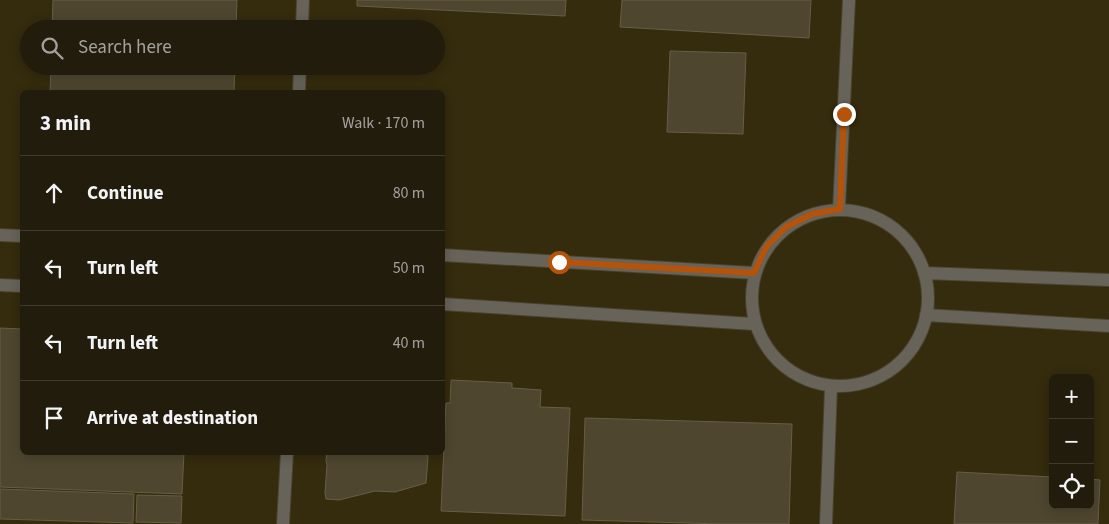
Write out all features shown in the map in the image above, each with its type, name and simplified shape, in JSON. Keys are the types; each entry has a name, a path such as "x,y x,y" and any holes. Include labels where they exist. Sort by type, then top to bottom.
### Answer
{"street":[{"path":"302,20 303,0"},
{"path":"840,209 850,0"},
{"path":"299,90 300,75"},
{"path":"840,209 864,212 887,223 906,238 920,259 927,283 928,305 924,327 910,353 888,373 861,385 831,387 805,381 783,367 765,348 754,324 750,298 754,273 766,247 786,227 812,214 840,209"},
{"path":"0,235 20,236"},
{"path":"445,255 754,273"},
{"path":"924,273 1109,280"},
{"path":"0,285 20,286"},
{"path":"445,304 754,324"},
{"path":"926,315 1109,326"},
{"path":"826,524 831,387"},
{"path":"283,524 287,455"}],"shaded area":[{"path":"0,0 1109,0 1109,524 0,524"}],"building":[{"path":"53,0 237,0 236,20 52,20"},
{"path":"357,0 566,0 565,16 357,6"},
{"path":"622,0 811,0 809,38 620,27"},
{"path":"670,51 746,53 743,134 667,132"},
{"path":"51,75 235,75 234,90 50,90"},
{"path":"0,328 20,329 20,455 184,455 182,494 0,487"},
{"path":"451,380 512,383 512,388 541,390 540,407 570,408 565,516 441,511 446,403 450,403"},
{"path":"585,418 792,424 789,524 582,520"},
{"path":"327,455 428,455 426,483 395,492 375,491 339,500 326,499"},
{"path":"957,472 1049,477 1049,509 1094,509 1094,479 1100,480 1098,524 954,524"},
{"path":"0,489 134,494 133,523 0,519"},
{"path":"137,495 182,496 181,523 136,522"}],"route":[{"path":"559,262 754,273 766,247 786,227 812,214 840,209 844,114"}]}
